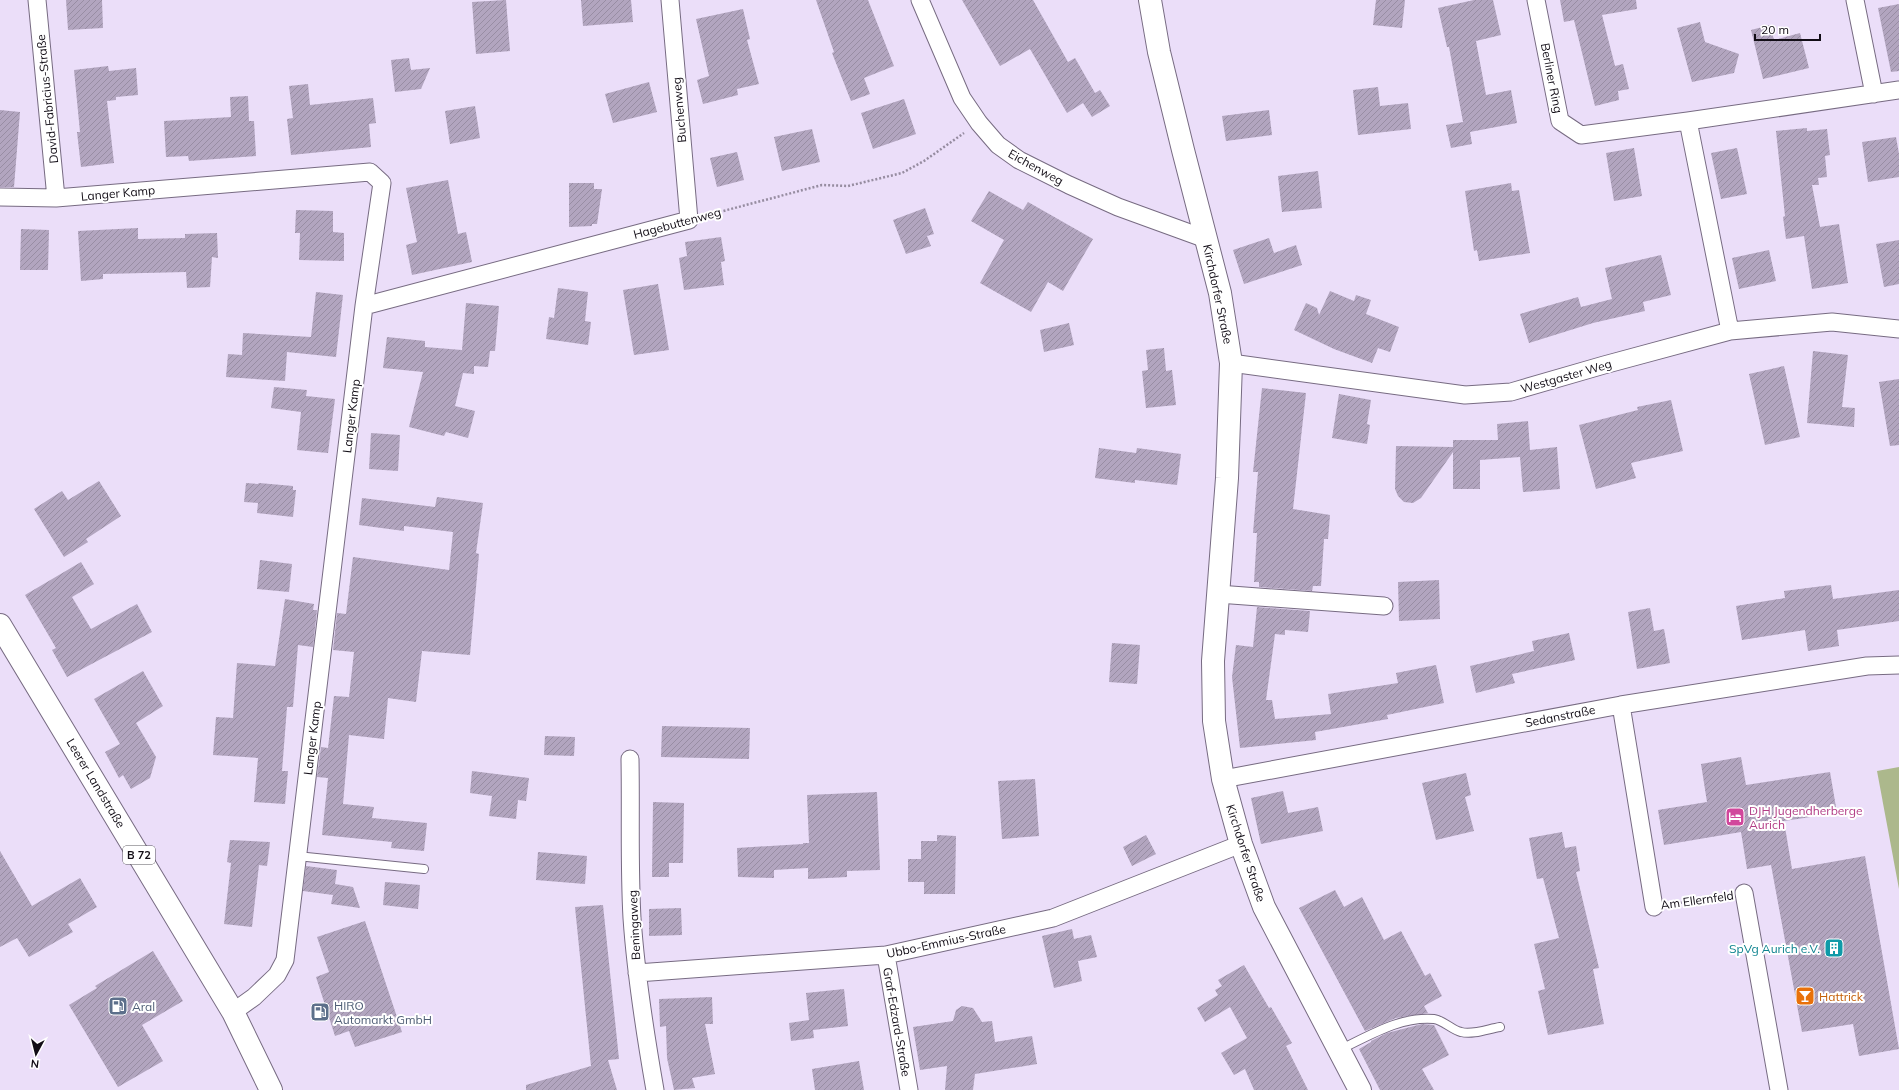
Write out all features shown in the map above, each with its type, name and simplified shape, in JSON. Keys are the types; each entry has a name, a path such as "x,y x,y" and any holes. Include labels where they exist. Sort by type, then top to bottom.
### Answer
{"street":[{"name":"David-Fabricius-Straße","path":"37,0 56,198"},
{"name":"Buchenweg","path":"670,0 689,220"},
{"name":"Eichenweg","path":"920,0 962,98 979,123 998,144 1019,160 1118,207 1206,239"},
{"name":"Kirchdorfer Straße","path":"1150,0 1159,52 1220,293 1232,363 1228,478 1213,661 1214,721 1223,779 1241,844 1264,907 1360,1090"},
{"name":"Berliner Ring","path":"1536,0 1560,121 1581,135 1899,90"},
{"path":"1855,0 1874,94"},
{"path":"1688,121 1730,331"},
{"name":"Langer Kamp","path":"0,196 56,198 370,172 382,182 364,306 284,960 277,975 254,996 233,1012"},
{"name":"Hagebuttenweg","path":"364,306 689,220"},
{"name":"Westgaster Weg","path":"1232,363 1465,395 1511,392 1730,331 1832,322 1899,329"},
{"path":"1218,594 1384,606"},
{"name":"Leerer Landstraße","path":"0,625 233,1012 271,1090"},
{"name":"Sedanstraße","path":"1223,779 1621,705 1868,666 1899,665"},
{"name":"Am Ellernfeld","path":"1621,705 1654,906"},
{"name":"Beningaweg","path":"630,759 632,917 637,973 655,1090"},
{"name":"Ubbo-Emmius-Straße","path":"637,973 886,955 1053,918 1241,844"},
{"name":"Am Ellernfeld","path":"1744,893 1779,1090"},
{"name":"Graf-Edzard-Straße","path":"886,955 909,1090"}],"lane":[{"path":"297,856 424,869"},
{"path":"1338,1050 1394,1024 1409,1020 1435,1019 1460,1032 1470,1032 1500,1027"}],"path":[{"name":"Hagebuttenweg","path":"689,220 822,185 848,186 902,173 924,161 979,123"},
{"name":"Am Ellernfeld","path":"1654,906 1744,893"}],"green space":[{"path":"1899,767 1899,889 1877,771"}],"building":[{"path":"66,0 102,0 103,28 68,30"},
{"path":"506,0 510,51 476,54 472,2"},
{"path":"581,0 631,0 633,22 583,26"},
{"path":"816,0 868,0 894,66 864,78 870,94 851,101 832,53 834,52"},
{"path":"962,0 1033,0 1068,62 1075,58 1095,93 1100,90 1110,106 1092,117 1083,103 1067,113 1030,49 1000,66"},
{"path":"1376,0 1405,0 1402,28 1373,25"},
{"path":"1474,0 1493,0 1501,35 1476,41 1486,95 1511,90 1517,123 1470,132 1472,144 1451,148 1446,125 1463,122 1449,47 1447,47 1438,8"},
{"path":"1560,0 1636,0 1637,9 1602,15 1615,66 1623,64 1629,89 1618,91 1619,100 1595,106 1574,20 1564,22"},
{"path":"1899,4 1899,71 1891,72 1878,8"},
{"path":"743,9 750,39 747,40 759,84 737,89 738,95 703,104 697,80 709,76 696,19"},
{"path":"1700,22 1705,42 1739,54 1734,73 1692,82 1677,28"},
{"path":"1770,25 1774,40 1800,33 1809,68 1763,79 1751,30"},
{"path":"409,58 411,70 430,68 421,89 395,92 391,60"},
{"path":"108,66 109,71 136,68 138,95 116,97 116,100 107,101 114,163 81,167 77,132 80,132 74,70"},
{"path":"649,82 657,112 613,123 605,94"},
{"path":"308,84 310,105 373,98 376,123 369,124 371,147 291,155 287,119 293,118 289,86"},
{"path":"1378,87 1380,106 1408,103 1411,129 1358,135 1353,90"},
{"path":"248,96 249,121 254,121 256,156 189,161 188,156 166,157 164,121 231,117 230,97"},
{"path":"904,99 916,134 873,149 861,113"},
{"path":"475,106 480,138 450,144 445,111"},
{"path":"0,110 20,112 14,187 0,187"},
{"path":"1269,110 1272,135 1226,141 1222,116"},
{"path":"1807,128 1807,131 1827,129 1830,155 1825,156 1827,177 1818,178 1819,185 1812,185 1820,227 1839,224 1848,283 1812,289 1804,236 1786,239 1776,131"},
{"path":"812,129 820,162 782,171 774,137"},
{"path":"1896,137 1899,154 1899,177 1868,182 1862,142"},
{"path":"1634,148 1642,196 1614,201 1606,153"},
{"path":"1737,148 1747,194 1721,199 1711,153"},
{"path":"737,152 744,180 717,187 710,158"},
{"path":"1318,171 1322,208 1282,212 1278,176"},
{"path":"448,180 458,234 466,232 472,262 412,275 406,245 417,242 406,188"},
{"path":"569,183 594,183 594,189 602,189 597,224 592,224 592,226 569,227"},
{"path":"1511,183 1512,191 1519,190 1530,253 1479,261 1477,250 1474,251 1465,191"},
{"path":"989,191 1023,210 1028,202 1093,239 1063,291 1048,282 1031,312 980,283 1004,240 971,221"},
{"path":"925,208 934,234 927,236 931,246 906,254 893,220"},
{"path":"296,210 333,211 333,232 344,233 344,261 299,260 300,233 295,233"},
{"path":"138,228 138,239 185,238 185,234 217,233 218,258 212,257 210,287 187,288 186,272 103,274 103,279 81,281 78,231"},
{"path":"21,229 49,230 48,270 20,270"},
{"path":"721,237 725,261 721,262 724,285 684,290 679,258 687,256 685,242"},
{"path":"1269,238 1274,253 1296,245 1302,265 1244,284 1233,250"},
{"path":"1899,240 1899,284 1884,287 1876,244"},
{"path":"1769,250 1776,281 1739,289 1732,258"},
{"path":"1661,255 1671,295 1643,302 1645,311 1593,323 1529,343 1520,314 1578,297 1581,307 1612,299 1605,268"},
{"path":"658,284 669,350 634,355 623,290"},
{"path":"558,288 588,292 585,321 591,322 588,345 546,339 549,317 554,318"},
{"path":"1330,291 1354,301 1356,295 1371,300 1366,314 1399,327 1390,352 1378,348 1372,363 1334,349 1294,330 1306,303 1317,308 1319,315"},
{"path":"316,292 343,295 336,357 287,352 285,381 226,377 228,354 242,355 243,333 311,337"},
{"path":"466,303 499,306 495,351 490,351 488,367 474,366 474,374 463,373 455,406 475,411 468,438 446,432 444,436 409,427 423,372 383,368 387,337 425,341 425,347 462,350"},
{"path":"1069,323 1074,345 1044,352 1040,330"},
{"path":"1164,348 1166,371 1172,370 1176,405 1146,408 1142,371 1148,370 1146,350"},
{"path":"1813,351 1848,355 1842,407 1855,408 1854,427 1807,423"},
{"path":"1784,366 1800,437 1765,445 1749,374"},
{"path":"1899,379 1899,445 1890,446 1879,382"},
{"path":"274,387 307,390 306,396 335,399 328,453 297,450 301,412 271,408"},
{"path":"1262,388 1306,393 1293,509 1330,515 1328,539 1324,539 1321,586 1313,586 1312,591 1259,587 1259,582 1254,582 1257,533 1253,533 1258,472 1253,472"},
{"path":"1339,394 1371,400 1367,424 1370,425 1367,444 1332,438"},
{"path":"1671,400 1683,451 1631,463 1636,478 1596,489 1579,425 1638,410 1637,407"},
{"path":"1528,421 1530,450 1557,447 1560,489 1523,492 1520,457 1480,460 1480,489 1453,489 1453,452 1421,498 1413,503 1404,502 1398,496 1395,489 1396,446 1453,447 1453,440 1498,440 1497,424"},
{"path":"371,433 400,435 398,471 369,469"},
{"path":"1099,448 1136,453 1137,448 1181,454 1177,485 1135,480 1135,483 1095,478"},
{"path":"99,481 121,516 86,539 88,542 64,557 34,509 62,491 68,500"},
{"path":"246,483 293,486 293,490 296,490 293,517 257,513 258,503 244,502"},
{"path":"437,497 483,503 476,553 479,554 470,655 422,651 416,702 388,698 384,739 349,735 343,804 374,807 372,818 427,823 424,851 391,848 392,842 322,835 328,778 317,777 321,747 328,748 334,696 349,697 354,652 333,650 337,613 346,614 353,557 449,570 453,532 404,526 404,531 359,525 362,498 435,507"},
{"path":"260,560 292,564 289,592 257,589"},
{"path":"81,562 94,584 72,597 91,629 137,604 152,632 67,677 52,650 56,648 25,595"},
{"path":"1439,580 1440,619 1399,621 1398,582"},
{"path":"1831,585 1833,599 1899,590 1899,621 1837,630 1839,646 1808,651 1805,630 1742,640 1736,606 1785,598 1784,591"},
{"path":"285,599 314,604 313,610 317,610 313,647 298,645 293,707 287,707 282,771 288,771 285,804 254,802 258,758 213,755 216,717 233,718 237,663 275,666"},
{"path":"1257,607 1310,611 1308,632 1285,630 1285,635 1275,634 1266,700 1272,700 1275,719 1331,714 1328,694 1398,683 1396,673 1436,665 1444,703 1387,715 1388,719 1315,732 1316,740 1240,748 1232,677 1236,645 1253,647"},
{"path":"1650,608 1654,631 1664,629 1670,663 1637,669 1628,612"},
{"path":"1569,633 1575,660 1512,674 1515,683 1476,693 1470,666 1534,651 1532,641"},
{"path":"1112,643 1140,645 1137,684 1109,682"},
{"path":"143,671 163,706 136,723 156,757 150,778 131,789 123,775 119,778 105,752 120,744 94,699"},
{"path":"662,726 750,728 749,759 661,757"},
{"path":"545,736 575,737 574,756 544,755"},
{"name":"SpVg Aurich e.V.","path":"1741,757 1746,785 1830,772 1837,813 1784,821 1792,869 1865,856 1899,1049 1859,1056 1853,1024 1802,1032 1771,865 1747,869 1741,832 1664,845 1658,810 1707,802 1701,764"},
{"path":"472,771 529,778 526,801 518,800 516,819 489,816 492,796 470,793"},
{"path":"1466,773 1471,795 1465,797 1474,831 1436,840 1422,783"},
{"path":"1035,779 1039,836 1002,839 998,781"},
{"path":"1283,791 1288,813 1318,807 1323,831 1261,844 1251,798"},
{"path":"877,792 880,870 847,871 847,877 808,879 808,868 774,870 774,878 738,877 737,848 809,843 807,795"},
{"path":"653,802 684,803 683,863 669,863 669,877 652,877"},
{"path":"1562,832 1565,848 1576,846 1580,871 1576,872 1599,968 1593,969 1604,1024 1548,1035 1538,991 1545,989 1534,944 1559,938 1543,878 1537,879 1529,838"},
{"path":"937,835 956,836 955,894 924,894 924,882 908,882 908,859 921,859 921,841 937,841"},
{"path":"1146,835 1156,854 1132,866 1123,847"},
{"path":"230,840 270,842 267,866 259,865 252,927 224,924 231,863 227,862"},
{"path":"0,851 32,906 80,878 97,907 68,924 73,932 29,957 17,938 0,947"},
{"path":"538,852 587,856 585,884 536,880"},
{"path":"306,866 337,870 335,884 353,887 360,908 331,904 333,895 303,891"},
{"path":"385,882 420,885 418,909 383,905"},
{"path":"1335,890 1344,907 1362,897 1384,940 1401,931 1425,976 1430,973 1442,996 1424,1006 1428,1013 1396,1018 1365,1031 1299,908"},
{"path":"603,905 619,1059 608,1060 617,1090 526,1090 526,1085 591,1066 575,907"},
{"path":"681,908 682,935 649,936 649,909"},
{"path":"365,921 402,1032 355,1047 349,1031 335,1036 316,977 329,972 317,937"},
{"path":"1072,929 1074,939 1091,935 1097,957 1078,961 1082,981 1054,988 1042,936"},
{"path":"153,951 183,1001 142,1025 163,1061 118,1087 69,1005 97,988 95,986"},
{"path":"1244,965 1269,1008 1271,1007 1292,1043 1286,1046 1308,1090 1254,1090 1245,1069 1234,1075 1221,1053 1247,1038 1230,1007 1205,1022 1197,1008 1218,995 1215,990 1222,986 1218,980"},
{"path":"844,989 848,1026 813,1030 814,1038 791,1041 789,1023 809,1020 806,993"},
{"path":"712,997 713,1024 705,1024 715,1074 692,1078 695,1088 674,1090 667,1058 666,1026 660,1027 659,999"},
{"path":"962,1006 973,1008 982,1022 992,1021 995,1042 1032,1036 1037,1064 975,1074 973,1090 945,1090 947,1066 920,1070 913,1027 953,1021 956,1010"},
{"path":"1422,1024 1434,1025 1449,1055 1422,1069 1434,1090 1380,1090 1359,1049 1387,1033"},
{"path":"859,1061 864,1090 815,1090 812,1069"}],"place":[{"name":"DJH Jugendherberge Aurich","path":"1735,817"},
{"name":"SpVg Aurich e.V.","path":"1834,948"},
{"name":"Hattrick","path":"1805,996"},
{"name":"Aral","path":"118,1006"},
{"name":"HIRO Automarkt GmbH","path":"320,1012"}]}
